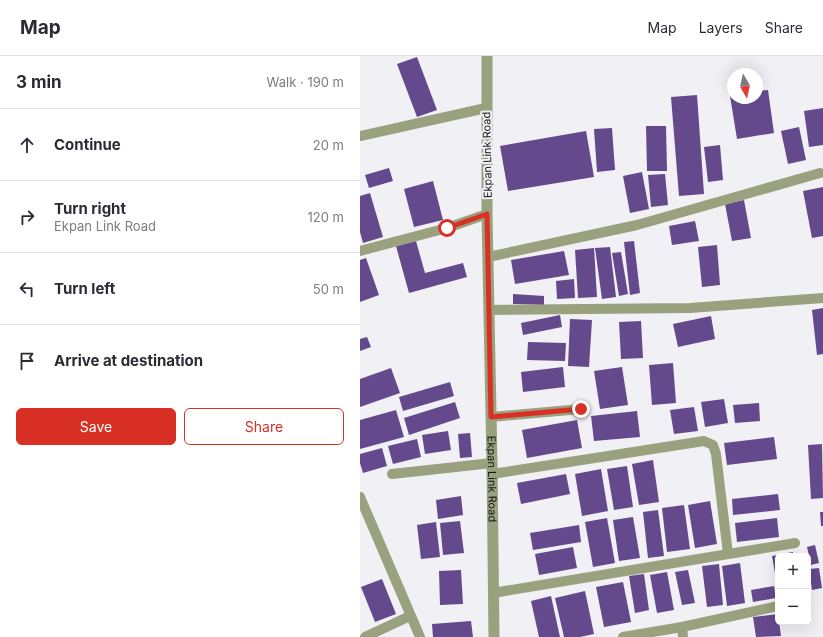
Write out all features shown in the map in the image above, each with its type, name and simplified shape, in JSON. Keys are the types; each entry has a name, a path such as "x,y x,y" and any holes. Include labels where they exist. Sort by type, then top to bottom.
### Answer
{"street":[{"name":"Ekpan Link Road","path":"487,56 487,214 490,310 494,637"},
{"path":"360,136 486,108"},
{"path":"488,256 637,225 820,173"},
{"path":"360,252 447,228 487,214"},
{"path":"490,310 690,308 823,298"},
{"path":"491,417 581,409"},
{"path":"492,474 704,441 713,445 716,454 728,554"},
{"path":"392,474 492,462"},
{"path":"361,503 420,637"},
{"path":"493,593 795,543"},
{"path":"623,637 775,607"},
{"path":"365,637 410,616"},
{"path":"682,626 683,637"}],"building":[{"path":"417,57 437,110 417,117 397,64"},
{"path":"763,90 768,90 774,133 737,139 731,104 763,104"},
{"path":"697,95 704,194 679,196 671,97"},
{"path":"823,108 823,145 809,147 804,111"},
{"path":"646,126 666,126 667,171 647,171"},
{"path":"799,127 806,160 788,164 781,131"},
{"path":"612,128 615,170 597,172 594,129"},
{"path":"586,131 594,177 508,191 500,146"},
{"path":"720,145 723,180 708,182 704,147"},
{"path":"389,168 393,181 369,188 365,175"},
{"path":"642,172 649,209 630,213 623,176"},
{"path":"665,174 668,205 651,207 648,175"},
{"path":"433,181 443,220 414,227 404,189"},
{"path":"823,187 823,236 812,238 803,191"},
{"path":"370,193 383,237 363,243 360,232 360,196"},
{"path":"744,200 751,238 732,241 725,204"},
{"path":"695,221 699,241 672,245 669,226"},
{"path":"416,241 425,273 463,263 467,277 409,293 396,246"},
{"path":"634,241 640,293 630,295 624,242"},
{"path":"717,245 720,285 702,287 698,247"},
{"path":"610,247 616,297 602,299 595,248"},
{"path":"594,248 597,297 578,298 575,250"},
{"path":"564,251 569,275 515,284 511,260"},
{"path":"621,252 628,294 619,296 612,253"},
{"path":"366,258 379,295 360,302 360,260"},
{"path":"574,279 575,298 557,299 556,281"},
{"path":"513,294 544,296 544,305 513,304"},
{"path":"823,308 823,354 817,355 812,310"},
{"path":"560,315 562,327 523,335 521,323"},
{"path":"711,316 715,339 678,347 673,324"},
{"path":"570,319 592,320 589,367 568,366"},
{"path":"641,321 643,358 621,359 619,322"},
{"path":"367,337 371,347 360,351 360,339"},
{"path":"528,342 566,343 565,361 527,360"},
{"path":"673,363 676,403 652,405 649,365"},
{"path":"563,367 565,387 523,392 521,372"},
{"path":"622,367 628,405 600,409 594,371"},
{"path":"391,368 400,393 360,407 360,379"},
{"path":"450,382 454,396 403,411 399,397"},
{"path":"724,399 728,423 705,427 701,402"},
{"path":"455,402 460,418 409,435 404,418"},
{"path":"759,403 760,421 735,423 733,405"},
{"path":"694,407 698,431 674,434 670,410"},
{"path":"396,410 404,437 360,449 360,420"},
{"path":"637,411 640,437 594,441 591,416"},
{"path":"577,420 582,448 527,458 522,430"},
{"path":"448,431 451,450 425,454 422,435"},
{"path":"470,433 472,457 460,458 458,434"},
{"path":"774,437 777,459 727,465 724,443"},
{"path":"417,439 421,457 393,464 388,446"},
{"path":"822,444 823,498 811,499 808,445"},
{"path":"382,448 387,466 363,473 360,463 360,454"},
{"path":"653,460 659,502 639,505 632,464"},
{"path":"627,466 633,507 614,510 607,469"},
{"path":"601,469 608,511 582,516 575,474"},
{"path":"566,474 570,494 521,504 517,483"},
{"path":"778,494 780,510 733,515 732,499"},
{"path":"461,496 463,515 438,519 436,500"},
{"path":"710,501 717,544 695,548 688,505"},
{"path":"684,505 690,549 667,552 662,508"},
{"path":"658,510 664,556 648,558 643,512"},
{"path":"820,512 823,512 823,526 821,526"},
{"path":"633,517 640,558 619,561 613,520"},
{"path":"607,518 615,563 593,567 585,522"},
{"path":"777,518 779,537 737,542 735,523"},
{"path":"460,521 464,553 443,555 440,523"},
{"path":"436,522 440,557 421,559 417,525"},
{"path":"579,525 581,542 533,550 530,533"},
{"path":"815,545 819,563 811,565 811,553 808,553 807,547"},
{"path":"573,547 577,568 539,575 535,554"},
{"path":"775,555 775,573 772,556"},
{"path":"740,563 745,603 727,606 722,566"},
{"path":"719,564 723,605 707,607 702,566"},
{"path":"819,568 822,588 812,590 811,569"},
{"path":"461,570 463,604 440,605 439,571"},
{"path":"688,570 695,603 682,605 675,572"},
{"path":"667,572 674,610 657,613 650,575"},
{"path":"644,574 649,610 635,613 629,576"},
{"path":"382,579 396,614 375,622 361,587"},
{"path":"623,582 631,622 604,627 596,587"},
{"path":"774,586 775,598 753,602 751,590"},
{"path":"585,591 594,634 580,637 564,637 555,598"},
{"path":"551,596 560,637 539,637 531,601"},
{"path":"775,614 775,625 780,625 781,636 756,637 753,617"},
{"path":"471,621 473,637 433,637 432,624"}],"route":[{"path":"447,228 487,214 491,417 581,409"}]}
